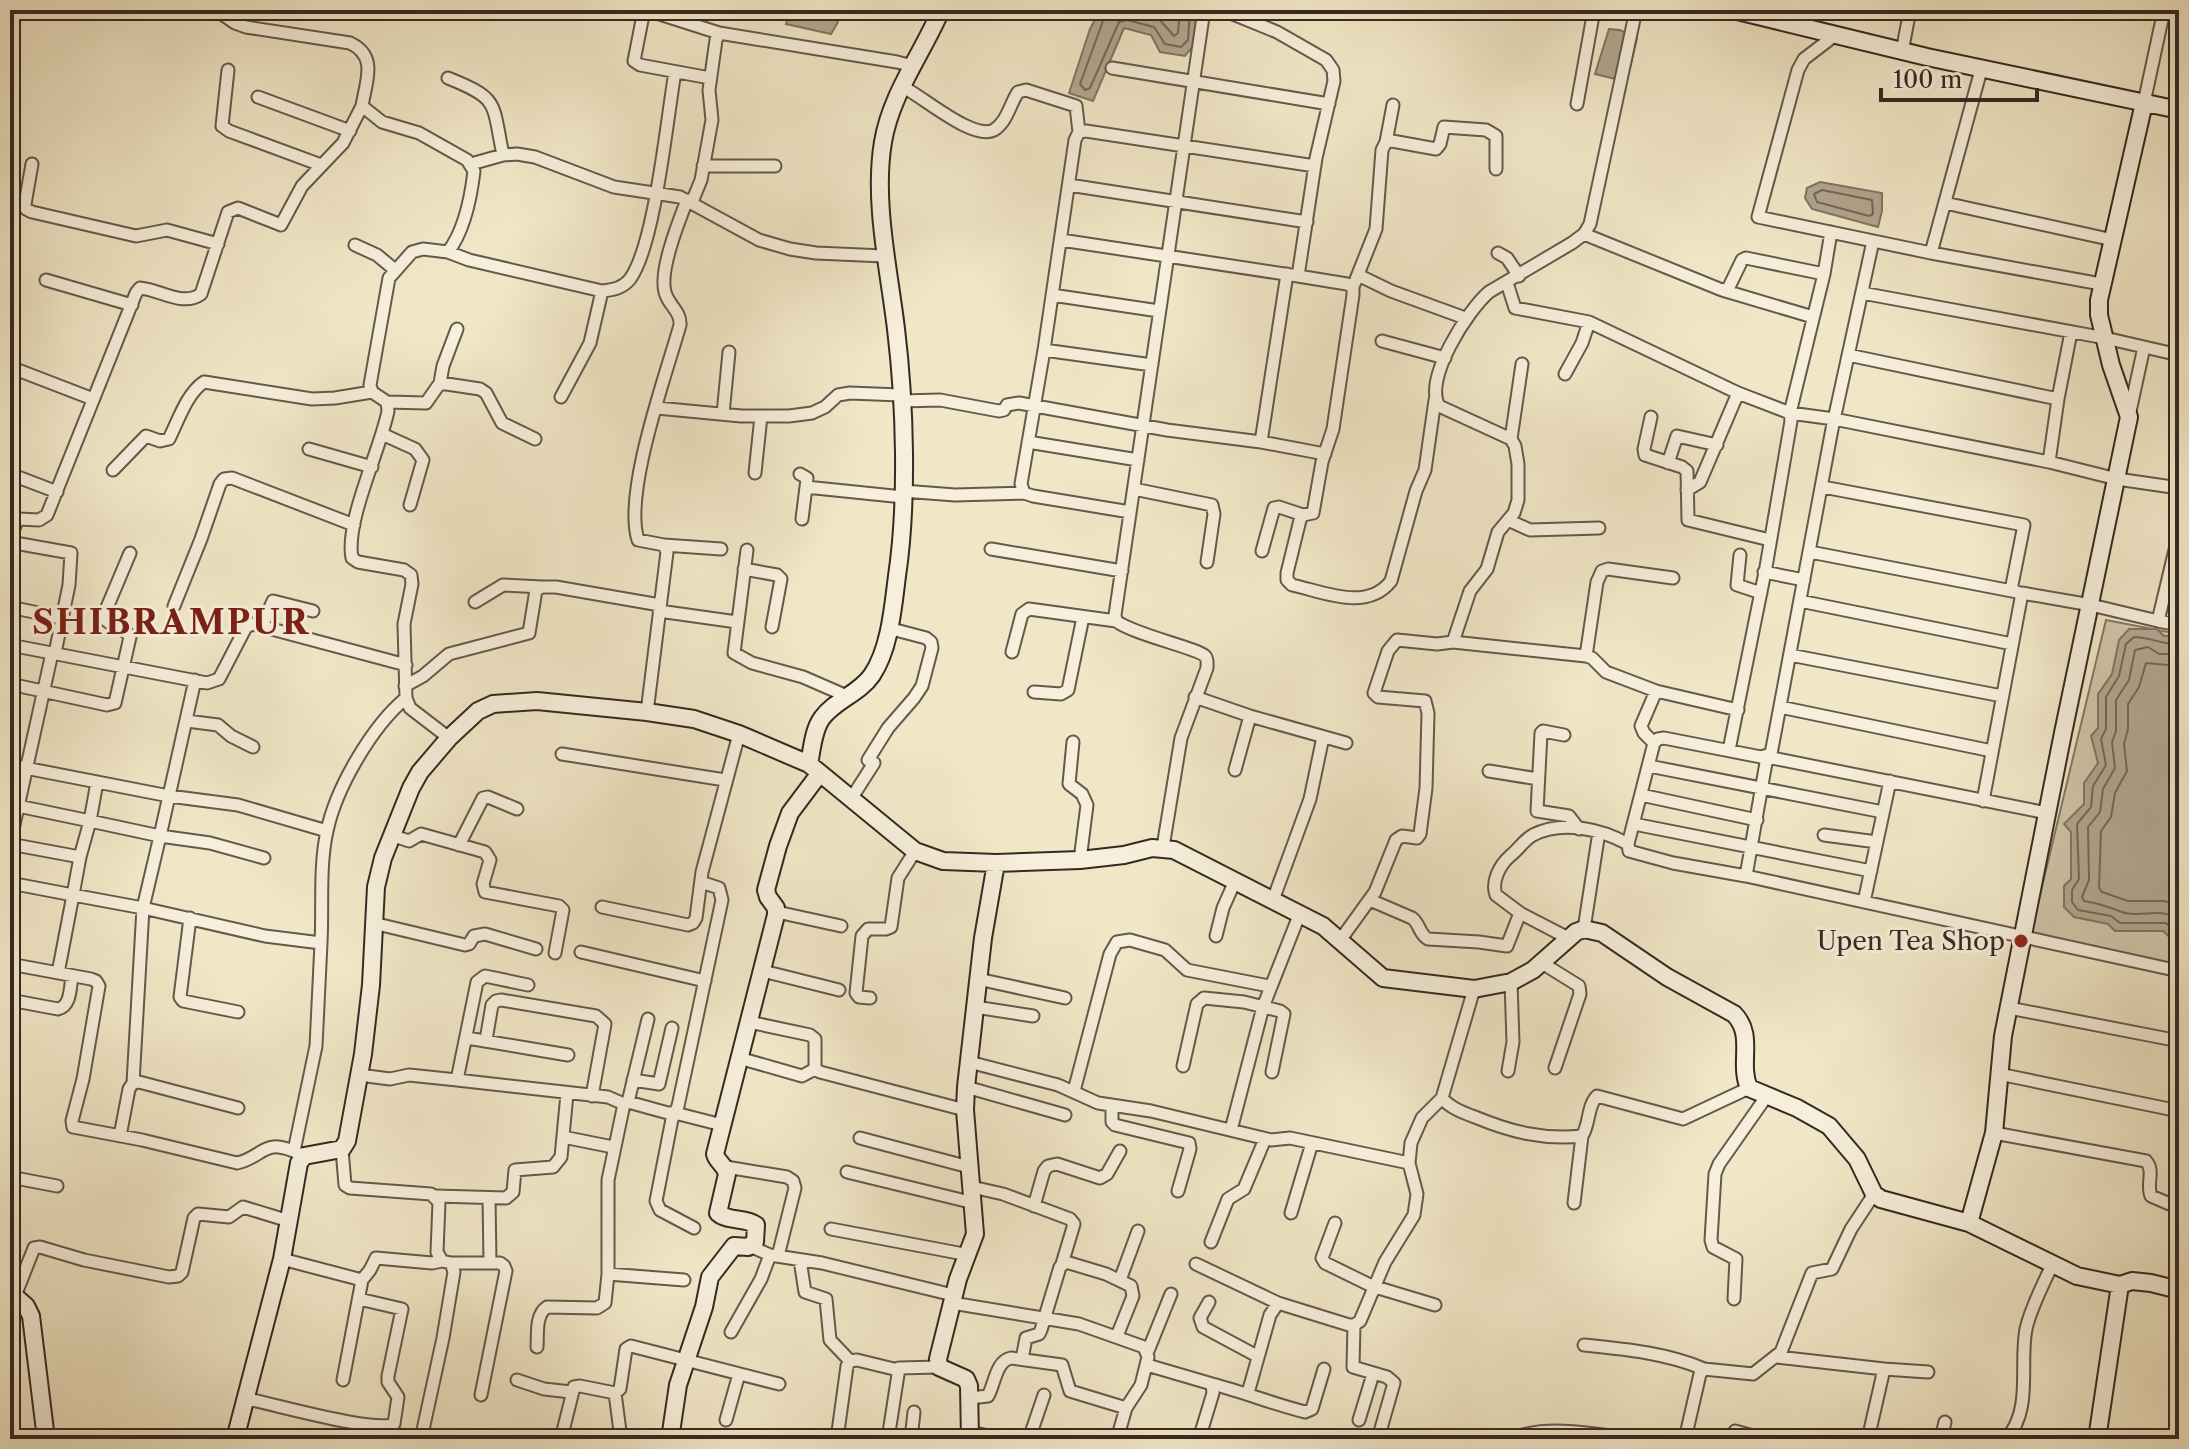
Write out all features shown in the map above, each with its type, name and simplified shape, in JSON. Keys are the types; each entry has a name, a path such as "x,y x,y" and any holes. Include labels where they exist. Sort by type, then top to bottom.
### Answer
{"street":[{"path":"80,857 10,843 73,559 71,553 15,543 11,536 18,519 44,519 140,288 185,300 201,294 232,209 238,208 281,225 302,186 350,131 362,106 369,65 366,52 350,43 246,27 216,10"},
{"path":"731,1332 774,1256 795,1188 793,1181 787,1177 726,1167 715,1154 777,912 766,890 790,813 814,768 822,718 874,673 880,661 897,576 903,494 901,398 897,332 884,256 882,151 886,129 909,69 941,10"},
{"path":"1116,621 1204,10"},
{"path":"1223,10 1277,32 1326,60 1333,70 1334,81 1261,442"},
{"path":"1577,104 1594,10"},
{"path":"1303,515 1287,573 1287,580 1292,585 1360,599 1384,591 1391,581 1416,491 1425,470 1435,390 1445,358 1465,318 1489,292 1584,234 1596,206 1636,10"},
{"path":"1733,10 1777,15 1834,36 1981,70 2179,110"},
{"path":"1902,52 1910,10"},
{"path":"2129,417 2099,315 2101,284 2164,10"},
{"path":"710,78 640,65 634,61 652,11 719,33 897,62 909,69"},
{"path":"719,33 710,78 712,120 703,166 664,274 665,293 681,318 657,408 650,422 636,494 635,533 638,540 664,545 721,549"},
{"path":"1834,36 1804,59 1798,70 1758,217 2101,284"},
{"path":"1112,68 1329,104"},
{"path":"228,70 222,126 321,165"},
{"path":"1931,253 1981,70"},
{"path":"372,392 371,376 387,285 395,270 412,252 448,252 469,260 602,291 614,290 631,277 642,252 655,193 675,72"},
{"path":"448,78 480,91 491,102 503,155"},
{"path":"903,87 923,97 933,108 986,132 1001,123 1018,92 1026,90 1076,106 1079,132 1075,140 1021,484 1024,493"},
{"path":"258,97 350,131"},
{"path":"1262,551 1274,508 1303,515 1313,513 1333,429 1353,287 1376,229 1382,150 1393,105"},
{"path":"362,106 382,122 419,133 471,164 474,171 469,201 448,252"},
{"path":"1386,142 1436,149 1444,127 1486,130 1496,136 1496,169"},
{"path":"1079,132 1315,166"},
{"path":"471,164 503,155 535,157 614,187 689,201 759,240 790,249 884,256"},
{"path":"32,164 25,204 26,209 32,212 136,236 167,230 218,244"},
{"path":"703,166 775,166"},
{"path":"1069,185 1307,222"},
{"path":"1945,203 2113,240"},
{"path":"1729,750 1761,593 1790,413 1824,274 1831,232"},
{"path":"1584,234 1722,290 1813,317"},
{"path":"1061,240 1353,287"},
{"path":"1746,876 1834,419 1873,241"},
{"path":"355,245 377,255 395,270"},
{"path":"1498,253 1507,258 1519,276"},
{"path":"1722,290 1728,289 1742,260 1746,258 1824,274"},
{"path":"1358,275 1391,291 1465,318"},
{"path":"46,280 132,305"},
{"path":"1507,283 1515,308 1589,322 1738,393 1790,413 2049,462 2117,479 2179,488"},
{"path":"561,397 590,343 602,291"},
{"path":"1862,293 2177,354 2179,329"},
{"path":"1052,295 1159,311"},
{"path":"1565,374 1582,343 1589,322"},
{"path":"113,470 146,436 160,441 169,439 188,401 204,382 312,399 372,392 387,402 426,403 440,383 457,329"},
{"path":"2049,462 2071,332"},
{"path":"1382,341 1445,358"},
{"path":"1969,1223 1994,1133 2009,1008 2144,347"},
{"path":"1044,350 1152,365"},
{"path":"723,414 729,352"},
{"path":"1848,355 2058,399"},
{"path":"1511,439 1522,364"},
{"path":"10,367 93,399"},
{"path":"440,383 480,389 486,393 502,423 535,439"},
{"path":"657,408 761,416 812,413 825,407 838,395 850,393 940,400 999,411 1012,403 1325,454"},
{"path":"1687,490 1700,482 1738,393"},
{"path":"1435,400 1439,406 1511,439 1515,446 1520,486 1514,513 1498,532 1487,569 1470,591 1453,642"},
{"path":"387,402 382,434 354,525 352,558 404,570 411,575 404,624 406,692 410,708 449,738"},
{"path":"755,473 761,416"},
{"path":"1651,417 1645,455 1687,471 1688,520 1770,540"},
{"path":"382,434 415,449 423,460 410,505"},
{"path":"1668,463 1677,436 1717,445"},
{"path":"1028,442 1138,460"},
{"path":"309,449 372,467"},
{"path":"10,474 57,492"},
{"path":"800,474 807,478 802,519"},
{"path":"174,606 224,479 232,478 354,525"},
{"path":"806,487 903,494 1024,493 1130,512"},
{"path":"1823,487 2024,525 2012,644 1983,801"},
{"path":"1134,489 1212,505 1214,514 1207,562"},
{"path":"1508,520 1530,530 1599,528"},
{"path":"2158,621 2176,557 2179,533"},
{"path":"647,712 667,552 664,545"},
{"path":"991,549 1122,571"},
{"path":"747,550 733,647 736,655 758,665 811,680 849,697"},
{"path":"1810,552 2091,605 2179,625"},
{"path":"10,684 112,705 115,703 130,637 103,617 130,553"},
{"path":"1740,555 1737,585 1761,593"},
{"path":"744,569 777,575 781,579 772,627"},
{"path":"1586,656 1597,582 1602,571 1608,569 1673,578"},
{"path":"1764,572 1804,580"},
{"path":"475,602 503,585 556,587 737,622"},
{"path":"235,1439 282,1259 299,1163 316,1046 327,831 340,793 382,722 406,692 449,654 529,633 533,599 536,590 542,587"},
{"path":"263,624 273,601 313,611"},
{"path":"1800,601 2012,644"},
{"path":"10,607 62,618"},
{"path":"1012,652 1025,611 1029,609 1116,621 1146,636 1205,656 1207,668 1175,765 1163,847"},
{"path":"1034,692 1061,694 1068,690 1083,617"},
{"path":"10,645 207,683 219,679 246,627 249,624 263,624 406,665"},
{"path":"851,799 874,763 868,760 880,739 922,686 932,648 926,638 888,628"},
{"path":"1341,939 1370,900 1396,840 1402,836 1417,838 1420,834 1426,788 1429,718 1425,701 1378,697 1374,693 1392,643 1397,640 1437,644 1453,642 1586,656 1606,672 1656,691 1738,710"},
{"path":"1790,655 2002,696"},
{"path":"120,1136 129,1089 133,1083 143,908 195,680"},
{"path":"1654,743 1641,726 1656,691"},
{"path":"1195,697 1346,743"},
{"path":"567,1094 558,1164 515,1170 512,1196 436,1196 345,1185 342,1149 347,1141 359,1075 371,985 376,887 391,835 411,788 449,738 478,711 493,704 552,702 647,712 694,719 739,734 814,768 915,851 943,861 1080,860 1163,847 1174,850 1300,913 1341,939 1383,978 1474,989 1511,982 1522,978 1568,938 1584,929 1602,933 1667,977 1734,1014 1742,1022 1746,1034 1744,1076 1749,1088 1797,1108 1829,1126 1857,1159 1874,1194 1888,1202 1969,1223 2077,1276 2120,1285 2142,1281 2179,1290"},
{"path":"1780,707 1992,751"},
{"path":"1235,770 1250,716"},
{"path":"187,721 218,725 253,747"},
{"path":"1564,735 1541,733 1537,811 1569,816 1579,829"},
{"path":"602,907 688,925 696,918 701,882 739,734"},
{"path":"1273,900 1310,799 1323,737"},
{"path":"2047,813 1664,738 1654,743 1628,844 1629,851 1634,854 2179,971"},
{"path":"1073,742 1069,784 1086,799 1087,805 1080,860"},
{"path":"562,754 725,780"},
{"path":"10,765 169,796 238,805 327,831"},
{"path":"1649,766 1883,812"},
{"path":"1489,771 1538,779"},
{"path":"1864,902 1890,781"},
{"path":"58,973 97,782"},
{"path":"1641,795 1757,820"},
{"path":"459,845 483,798 488,797 517,809"},
{"path":"18,806 160,836 210,843 264,858"},
{"path":"1634,824 1871,871"},
{"path":"1568,938 1520,913 1496,895 1494,889 1498,872 1504,861 1529,837 1551,828 1610,834 1628,844"},
{"path":"1584,929 1599,832"},
{"path":"391,835 409,841 421,834 489,855 483,884 485,892 559,906 563,910 555,953"},
{"path":"1824,835 1877,842"},
{"path":"870,998 859,997 856,993 862,936 868,929 891,927 898,878 915,851"},
{"path":"939,1367 938,1359 953,1299 975,1234 965,1110 966,1087 978,979 996,863"},
{"path":"1216,936 1223,908 1235,881"},
{"path":"694,1228 660,1210 656,1201 722,900 719,888 701,882"},
{"path":"10,883 143,908 265,936 321,943"},
{"path":"1370,900 1417,921 1423,937 1428,939 1479,942 1501,947 1511,941 1520,913"},
{"path":"777,912 841,926"},
{"path":"1231,1130 1269,986 1300,913"},
{"path":"190,918 180,997 183,1001 238,1012"},
{"path":"373,923 465,945 474,936 485,934 536,949"},
{"path":"1074,1091 1110,954 1117,942 1130,940 1165,950 1187,970 1269,986"},
{"path":"581,952 705,981"},
{"path":"1542,963 1579,986 1580,994 1555,1068"},
{"path":"10,964 96,981 99,986 72,1125 76,1129 237,1163 266,1148 299,1154 342,1149"},
{"path":"763,971 839,990"},
{"path":"10,1000 63,1008 72,976"},
{"path":"457,1080 480,978 485,976 528,985"},
{"path":"978,979 1065,998"},
{"path":"1508,1071 1513,1042 1511,982"},
{"path":"1196,1264 1278,1303 1354,1325 1360,1321 1372,1286 1414,1215 1417,1194 1409,1163 1411,1143 1422,1118 1442,1098 1474,989"},
{"path":"1183,1066 1200,998 1263,1007 1284,1014 1272,1072"},
{"path":"486,1040 492,1005 501,1000 603,1019 605,1024 592,1096"},
{"path":"975,1007 1033,1016"},
{"path":"2009,1008 2179,1041"},
{"path":"537,1347 542,1310 547,1307 603,1307 608,1274 607,1194 613,1147 648,1019"},
{"path":"749,1022 810,1035 815,1039 815,1069"},
{"path":"633,1080 659,1084 672,1028"},
{"path":"467,1038 568,1055"},
{"path":"739,1058 802,1076 815,1069 965,1110"},
{"path":"969,1062 1074,1091 1087,1099 1112,1105 1151,1111 1265,1139 1290,1138 1409,1163"},
{"path":"1999,1074 2179,1111"},
{"path":"359,1075 390,1079 409,1075 608,1097 722,1125"},
{"path":"133,1083 238,1108"},
{"path":"966,1087 1065,1115"},
{"path":"1574,1203 1582,1136 1597,1096 1683,1119 1749,1088"},
{"path":"1734,1299 1736,1259 1713,1247 1711,1240 1712,1185 1719,1164 1766,1097"},
{"path":"1442,1098 1466,1114 1510,1132 1582,1136"},
{"path":"1112,1105 1112,1122 1115,1125 1189,1143 1178,1191"},
{"path":"1994,1133 2146,1161 2151,1169 2148,1189 2151,1196 2179,1208"},
{"path":"563,1137 613,1147"},
{"path":"860,1138 969,1167"},
{"path":"1211,1242 1228,1199 1244,1189 1265,1139"},
{"path":"1291,1213 1312,1143"},
{"path":"1034,1206 1048,1166 1057,1164 1100,1178 1107,1174 1120,1151"},
{"path":"726,1167 718,1213 722,1217 751,1221 756,1225 752,1247"},
{"path":"847,1172 973,1195 1003,1194 1070,1219 1074,1224 1045,1317 1039,1334 1026,1338 1022,1359"},
{"path":"10,1177 57,1186"},
{"path":"1584,1345 1638,1352 1704,1369 1753,1374 1777,1357 1812,1273 1832,1269 1851,1229 1874,1194"},
{"path":"421,1439 454,1272 437,1252 439,1202 436,1196"},
{"path":"489,1198 490,1262"},
{"path":"46,1439 31,1316 26,1306 13,1294 34,1248 169,1277 182,1272 194,1218 198,1214 229,1217 243,1207 289,1221"},
{"path":"1335,1223 1323,1260 1372,1286 1435,1305"},
{"path":"831,1229 969,1255"},
{"path":"1120,1280 1138,1231"},
{"path":"670,1439 685,1360 704,1307 708,1283 713,1271 734,1246 752,1247 774,1256 953,1299 1091,1327 1148,1351"},
{"path":"343,1380 362,1280 376,1258 432,1263 500,1263 506,1271 503,1296 481,1395"},
{"path":"282,1259 362,1280"},
{"path":"800,1260 805,1292 826,1299 830,1340 850,1361"},
{"path":"1062,1264 1071,1263 1120,1280 1134,1290 1117,1336"},
{"path":"2006,1439 2018,1424 2026,1331 2052,1265"},
{"path":"608,1274 684,1280"},
{"path":"2097,1439 2120,1285"},
{"path":"1117,1439 1126,1408 1139,1391 1148,1351 1171,1294"},
{"path":"247,1399 371,1425 389,1427 394,1424 398,1397 388,1382 388,1376 402,1309 359,1299"},
{"path":"1209,1302 1200,1324 1257,1356"},
{"path":"1248,1393 1257,1356 1278,1303"},
{"path":"1354,1325 1353,1367 1387,1377 1394,1383 1378,1439"},
{"path":"561,1439 574,1387 615,1393 620,1389 626,1349 631,1346 779,1384"},
{"path":"1777,1357 1928,1372"},
{"path":"970,1398 988,1396 1005,1359 1022,1359 1057,1363 1065,1369 1070,1391 1126,1408"},
{"path":"850,1361 898,1370"},
{"path":"837,1439 850,1361"},
{"path":"1147,1365 1248,1393 1283,1407 1309,1412 1324,1369"},
{"path":"888,1439 898,1370 902,1366 939,1367 966,1379 970,1398 970,1436 1003,1439"},
{"path":"1685,1439 1696,1385 1704,1369"},
{"path":"1868,1439 1884,1369"},
{"path":"726,1420 739,1374"},
{"path":"1359,1420 1373,1374"},
{"path":"517,1380 539,1388 571,1392"},
{"path":"1199,1439 1213,1393 1212,1384"},
{"path":"615,1393 621,1439"},
{"path":"1029,1439 1044,1395"},
{"path":"911,1439 914,1412"},
{"path":"1941,1439 1945,1422"},
{"path":"1511,1439 1532,1431 1632,1439"},
{"path":"1735,1431 1764,1439"}],"shaded area":[{"path":"2106,620 2179,634 2179,966 2030,937"}],"water":[{"path":"791,10 835,10 838,22 831,34 786,24"},
{"path":"1100,10 1190,10 1199,13 1195,44 1185,56 1160,52 1151,35 1124,28 1093,101 1069,93 1090,29"},
{"path":"1609,29 1620,30 1637,38 1624,81 1595,74"},
{"path":"1820,182 1882,193 1878,227 1812,209 1805,198 1807,188"},
{"path":"2129,629 2157,629 2164,636 2179,636 2177,944 2163,931 2115,931 2108,924 2074,917 2064,907 2064,886 2071,879 2071,832 2064,824 2084,804 2084,783 2098,763 2091,736 2098,728 2098,694 2112,674 2119,640"}],"place":[{"name":"Upen Tea Shop","path":"2021,941"}],"district":[{"name":"SHIBRAMPUR","path":"171,622"}]}
